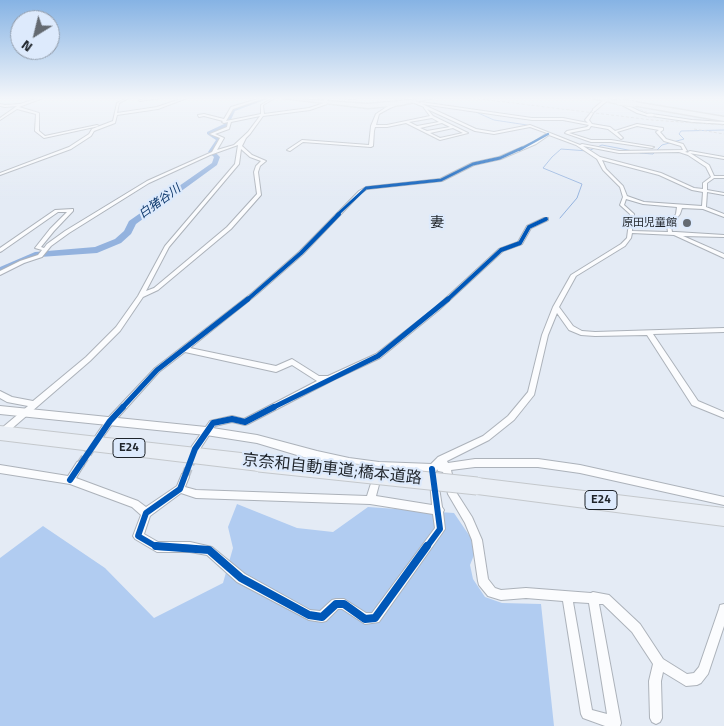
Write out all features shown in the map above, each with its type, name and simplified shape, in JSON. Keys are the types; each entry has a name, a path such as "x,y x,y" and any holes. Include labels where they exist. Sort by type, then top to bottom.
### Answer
{"highway":[{"name":"京奈和自動車道;橋本道路","path":"3,431 259,463 477,486 724,517"}],"street":[{"path":"38,132 44,137 71,132"},
{"path":"0,174 70,148 92,132"},
{"path":"212,153 222,138 212,134 218,132"},
{"path":"3,431 106,342 118,329 140,296 167,247 237,164 239,146 249,132"},
{"path":"289,150 302,141 371,146 372,132"},
{"path":"427,132 440,139 466,133 464,132"},
{"path":"483,132 499,132"},
{"path":"542,132 577,144 599,158 660,174 704,192 724,194"},
{"path":"566,139 564,137 567,132 591,141 617,142 724,158"},
{"path":"614,132 621,138"},
{"path":"658,132 665,140 682,145 685,152"},
{"path":"98,438 110,421 157,370 274,276 366,188 441,180 473,164 500,158 528,146 548,134"},
{"path":"0,273 42,252 132,191 212,153 231,148 244,138"},
{"path":"577,144 619,152 675,151 689,154 708,166 713,176"},
{"path":"140,296 156,289 229,228 259,194 256,172 258,166 264,161 251,156 239,146"},
{"path":"0,410 23,414 110,421 206,432 257,439 317,456 380,467 432,469 486,438 511,418 531,393 545,336 556,307 574,275 623,245 631,232 632,214 622,205 625,196 622,187 604,169 599,158"},
{"path":"704,208 705,183 713,176 724,177"},
{"path":"625,196 644,204 704,208 724,216"},
{"path":"670,232 669,226 678,214 680,206"},
{"path":"0,250 57,211 71,210 38,248 42,252"},
{"path":"196,449 213,423 232,419 245,422 255,418 332,377 378,356 437,309 501,250 520,243 529,227 546,219"},
{"path":"631,232 670,232 724,236"},
{"path":"670,232 724,256"},
{"path":"556,307 571,328 581,333 724,330"},
{"path":"649,333 695,403 724,415"},
{"path":"183,349 276,368 292,362 318,379 332,377"},
{"path":"0,394 10,400 33,404"},
{"path":"443,464 538,463 580,469 724,501"},
{"path":"443,464 452,494 469,520 477,540 483,581 487,587 501,595 526,593 605,599 636,628 659,663 686,680 697,679 704,670 723,615"},
{"path":"70,480 80,465"},
{"path":"370,500 380,467"},
{"path":"0,469 70,480 135,504 146,514"},
{"path":"185,477 180,489 146,514 138,536 147,543 157,547 190,547 209,550 240,578 309,615 322,617 336,604 344,604 365,619 375,618 440,529 439,510 432,469"},
{"path":"180,489 205,495 370,500 439,510"},
{"path":"567,596 587,714 615,723 594,597"},
{"path":"656,718 655,681 659,663"}],"shaded area":[{"path":"237,504 297,528 333,532 368,507 454,513 471,538 474,555 470,565 473,579 485,597 502,603 541,604 554,726 0,726 0,558 43,526 105,568 154,618 223,583 233,548 228,527"}],"waterway":[{"name":"白猪谷川","path":"0,271 38,254 97,250 118,241 128,232 132,223 215,164 217,157 211,152 220,139 209,133 211,132"},
{"path":"640,153 653,154 662,145 684,139 679,134 680,132"},
{"path":"560,218 577,198 582,184 543,168 552,157 561,149 588,151 602,145 633,151"}],"tunnel":[{"path":"80,465 94,444"},
{"path":"185,477 194,454"}],"railway":[{"path":"711,132 724,134"}],"cycle path":[{"path":"70,480 110,421 157,370 254,294 301,253 360,192 366,188 441,180 473,164 500,158 535,143 548,134"},
{"path":"432,469 440,529 375,618 365,619 344,604 336,604 322,617 309,615 241,578 209,550 190,547 157,547 138,536 146,513 180,489 195,449 213,423 232,419 245,422 332,377 378,356 437,309 501,250 520,243 529,227 546,219"}],"place":[{"name":"原田児童館","path":"687,223"}],"district":[{"name":"妻","path":"437,224"}]}
